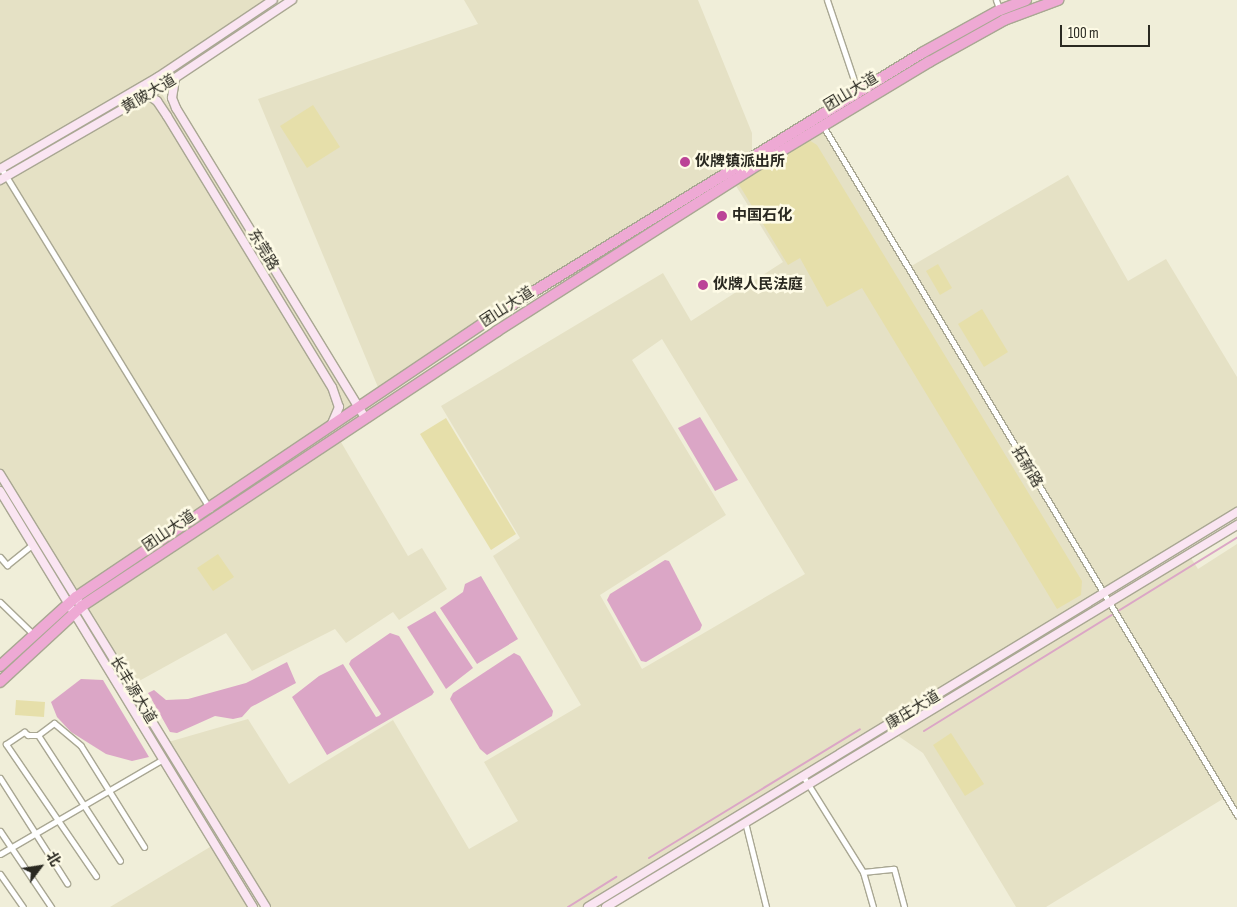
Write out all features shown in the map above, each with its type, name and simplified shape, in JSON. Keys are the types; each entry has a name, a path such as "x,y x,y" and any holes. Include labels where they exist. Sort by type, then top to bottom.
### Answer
{"highway":[{"name":"团山大道","path":"0,682 78,610 216,517 497,331 758,165 821,121 858,92 998,5 1026,0"},
{"name":"团山大道","path":"2,661 72,600 489,319 821,121 1004,20 1058,0"}],"main road":[{"name":"黄陂大道","path":"1,168 158,77 273,0"},
{"name":"黄陂大道","path":"3,178 175,79 292,0"},
{"name":"东莞路","path":"175,79 172,98 176,108 365,418"},
{"name":"东莞路","path":"148,95 157,101 167,116 332,387 339,407 331,426"},
{"name":"长丰源大道","path":"0,474 163,759 254,907"},
{"name":"长丰源大道","path":"0,491 33,544 72,600"},
{"name":"康庄大道","path":"588,907 1237,512"},
{"name":"康庄大道","path":"606,907 1237,525"},
{"name":"长丰源大道","path":"78,610 266,907"}],"street":[{"path":"827,0 858,92"},
{"path":"998,5 1004,20"},
{"name":"拓新路","path":"821,121 1108,604 1237,816"},
{"path":"1,168 3,178 216,517"},
{"path":"0,557 7,565 33,544"},
{"path":"0,602 34,635"},
{"path":"96,876 6,744 24,732 28,735 38,735 54,723 82,746 144,847"},
{"path":"38,735 120,861"},
{"path":"0,854 34,832 163,759"},
{"path":"803,776 863,872 873,907"},
{"path":"0,778 67,883"},
{"path":"745,822 766,907"},
{"path":"0,831 51,907"},
{"path":"863,872 894,869 904,907"},
{"path":"0,874 22,907"}],"shaded area":[{"path":"0,0 273,0 236,25 240,31 156,84 355,410 76,597 0,474"},
{"path":"464,0 698,0 752,133 752,156 380,392 258,99 478,24"},
{"path":"313,105 340,147 307,168 280,126"},
{"path":"824,126 908,268 1068,175 1128,281 1166,259 1237,377 1237,512 588,907 266,907 165,743 248,719 289,784 393,720 469,849 518,821 484,762 581,705 493,556 520,538 441,406 663,273 691,321 783,262 733,181","holes":["662,339 805,574 642,669 600,595 726,515 632,360"]},
{"path":"809,140 817,145 1082,581 1081,595 1057,609 862,288 827,307 800,258 788,265 738,183"},
{"path":"938,264 952,288 940,295 926,271"},
{"path":"982,309 1008,352 984,367 958,324"},
{"path":"700,417 738,480 715,491 678,428"},
{"path":"446,418 516,534 491,550 420,434"},
{"path":"338,437 408,556 422,548 447,589 399,620 393,612 346,643 335,629 252,671 226,633 130,686 82,606"},
{"path":"1237,544 1237,816 1226,797 1046,907 1016,907 923,753 894,733 1189,555 1198,569"},
{"path":"218,554 234,577 213,591 197,568"},
{"path":"665,560 669,561 702,625 700,630 646,662 641,661 607,600 610,594"},
{"path":"481,576 518,639 477,664 440,608 463,592 465,584"},
{"path":"435,611 473,668 446,689 407,627"},
{"path":"390,633 399,636 434,692 432,695 327,755 292,697 319,676 343,664 376,717 379,716 381,714 349,664 351,660"},
{"path":"514,653 520,656 553,711 552,716 487,755 480,749 450,699 453,693"},
{"path":"287,662 296,683 251,707 242,717 233,719 215,716 177,733 170,732 148,693 154,690 166,700 188,699 246,683"},
{"path":"81,679 103,680 149,757 132,761 106,754 71,732 57,717 51,702"},
{"path":"16,700 45,702 44,717 15,715"},
{"path":"951,733 984,784 965,796 933,745"},
{"path":"215,844 253,907 110,907"}],"waterway":[{"path":"924,731 1237,538"},
{"path":"649,858 860,729"},
{"path":"568,907 616,877"}],"place":[{"name":"伙牌镇派出所","path":"685,162"},
{"name":"中国石化","path":"722,216"},
{"name":"伙牌人民法庭","path":"703,285"}]}
